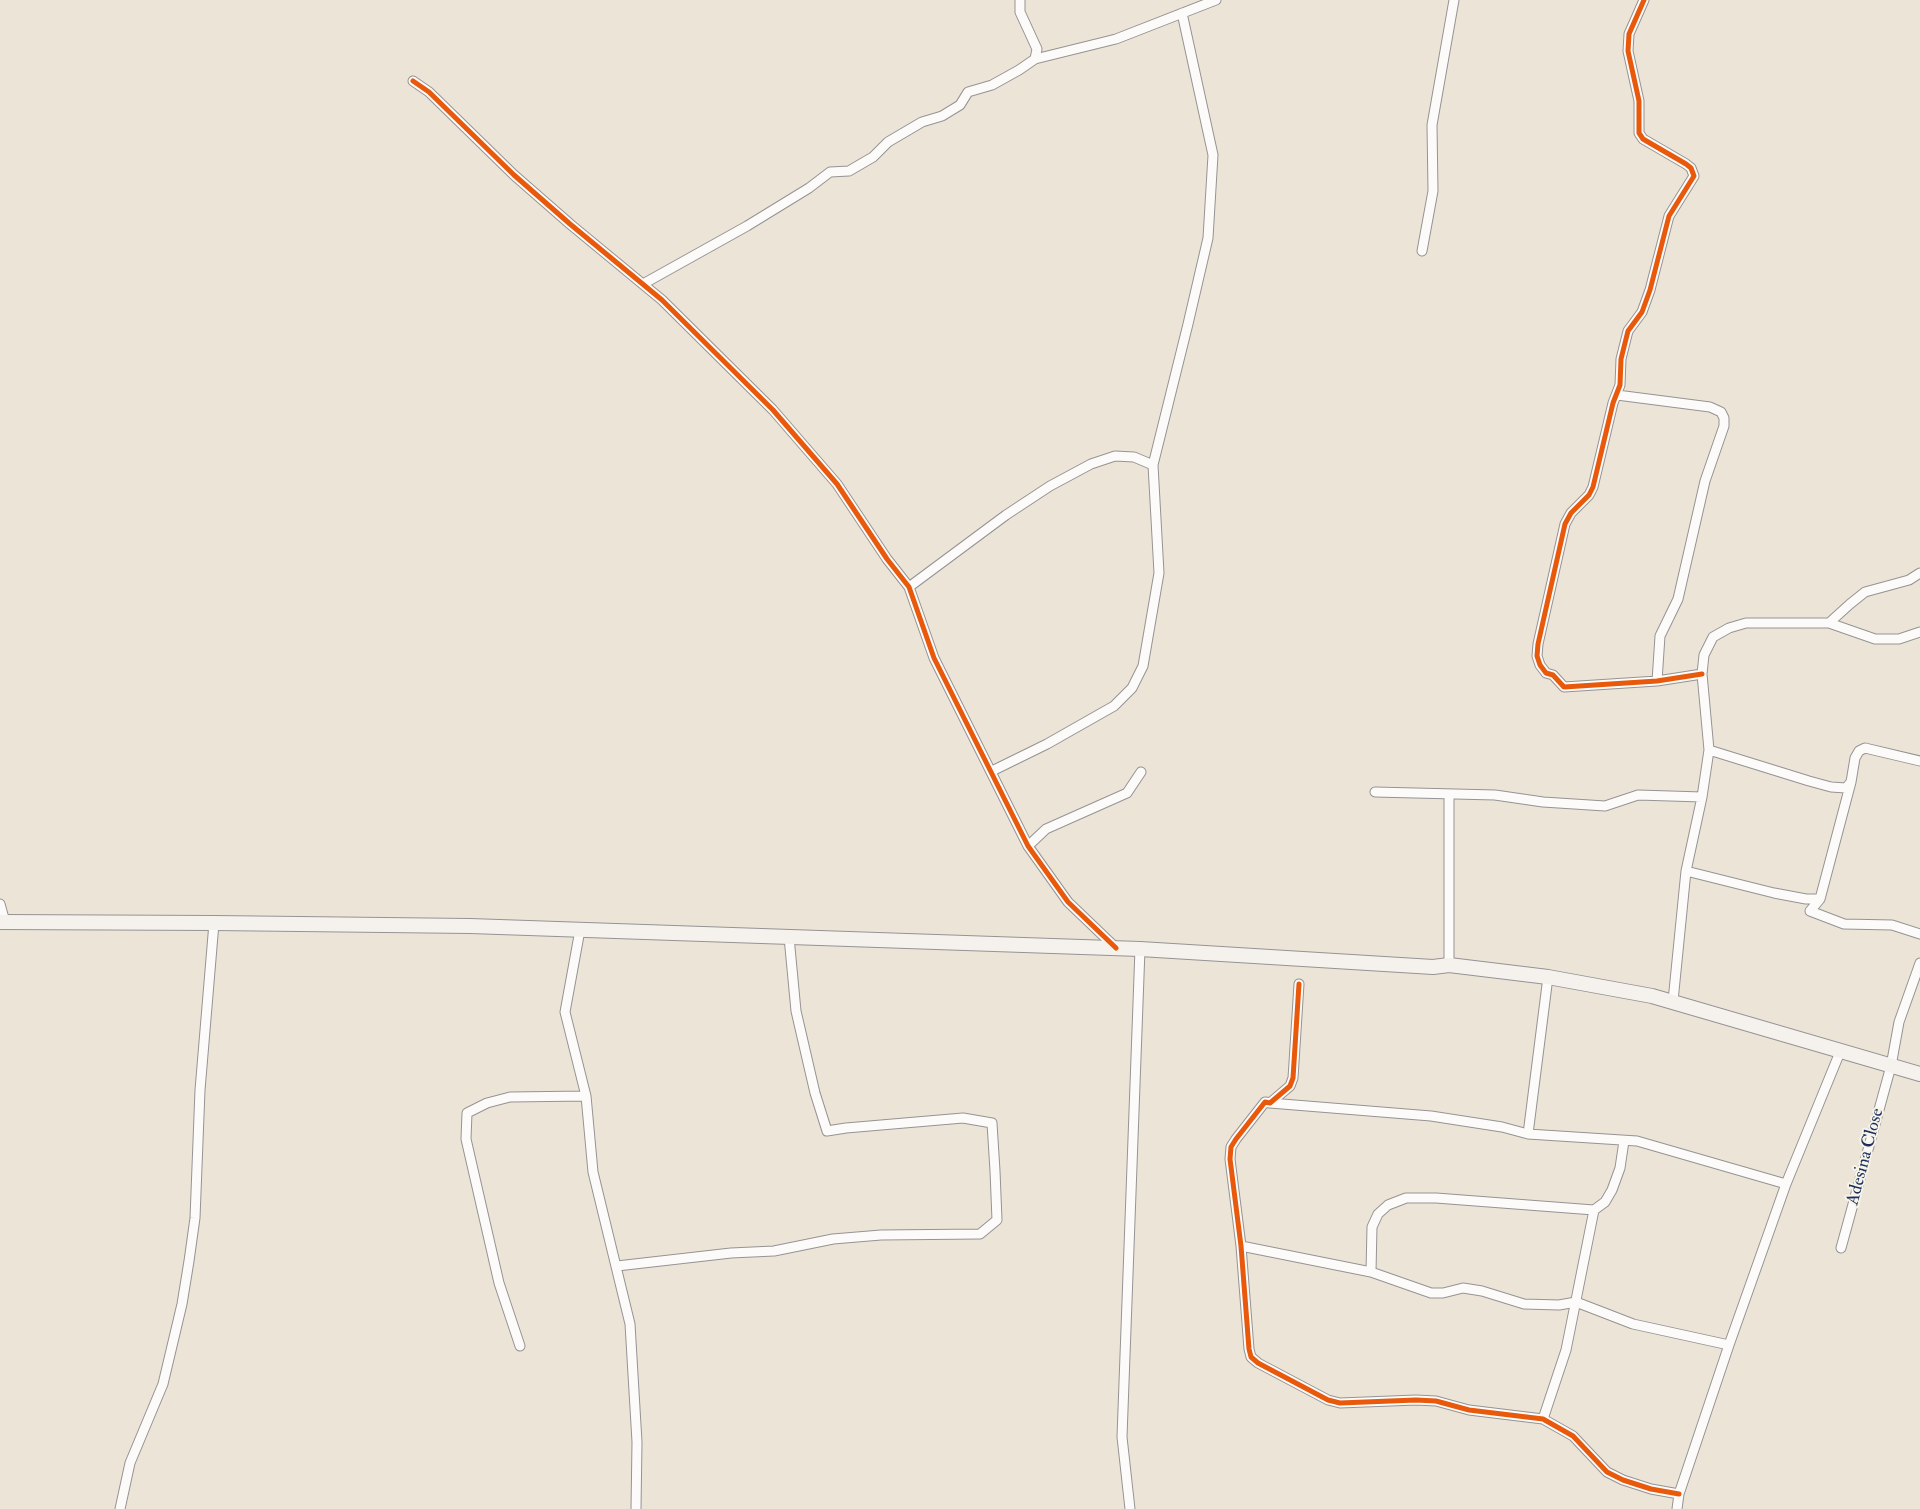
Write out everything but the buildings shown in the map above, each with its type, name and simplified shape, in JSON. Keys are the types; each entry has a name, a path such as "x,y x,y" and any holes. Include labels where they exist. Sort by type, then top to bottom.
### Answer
{"main road":[{"path":"3,922 470,926 1116,948 1433,966 1449,965 1548,977 1673,1000 1840,1052 1920,1074"}],"street":[{"path":"1020,0 1020,12 1037,49 1035,59"},
{"path":"644,284 747,226 830,172 849,171 873,157 888,142 922,122 942,116 960,104 968,92 992,85 1035,59 1116,38 1216,0"},
{"path":"1422,251 1433,191 1432,126 1454,0"},
{"path":"1644,0 1629,34 1628,51 1639,101 1639,133 1643,139 1686,164 1691,168 1694,176 1669,216 1650,290 1642,312 1628,331 1621,359 1620,385 1613,403 1592,487 1589,495 1571,513 1565,524 1538,644 1537,656 1540,665 1546,673 1553,675 1564,687 1657,681 1702,674"},
{"path":"992,771 1047,744 1114,706 1132,688 1143,666 1159,573 1152,465 1208,238 1214,155 1182,13"},
{"path":"412,81 429,92 514,175 662,300 773,410 837,484 887,559 909,587 934,658 1028,846 1068,902 1116,948"},
{"path":"1617,395 1710,407 1721,412 1724,418 1724,426 1705,481 1678,599 1660,636 1657,681"},
{"path":"909,587 1006,515 1050,486 1091,464 1115,456 1134,457 1152,465"},
{"path":"1829,623 1865,592 1909,580 1920,573"},
{"path":"1673,1000 1686,872 1702,797 1709,750 1702,674 1704,655 1713,637 1729,628 1746,623 1829,623 1875,639 1899,639 1920,632"},
{"path":"1920,762 1865,748 1859,750 1820,899 1810,911 1844,924 1892,925 1920,934"},
{"path":"1709,750 1809,782 1831,787 1846,788 1851,782"},
{"path":"1028,846 1046,829 1127,792 1141,772"},
{"path":"1375,792 1495,794 1543,802 1605,806 1638,795 1702,797"},
{"path":"1449,794 1449,965"},
{"path":"1686,872 1774,893 1806,899 1820,899"},
{"path":"0,904 3,922"},
{"path":"120,1509 130,1463 163,1384 180,1313 189,1261 195,1218 200,1090 214,923"},
{"path":"580,930 565,1012 586,1096 593,1172 630,1324 637,1442 636,1509"},
{"path":"616,1266 731,1253 774,1252 833,1239 881,1235 980,1234 997,1220 992,1123 962,1118 827,1131 815,1093 796,1011 789,937"},
{"path":"1130,1509 1122,1437 1140,949"},
{"name":"Adesina Close","path":"1841,1248 1891,1066 1899,1022 1920,963"},
{"path":"1528,1134 1548,977"},
{"path":"1270,1103 1290,1086 1293,1078 1299,984"},
{"path":"1677,1509 1679,1494 1786,1184 1840,1052"},
{"path":"520,1346 499,1283 470,1158 466,1139 467,1113 487,1103 510,1097 586,1096"},
{"path":"1679,1494 1651,1489 1606,1472 1573,1436 1543,1419 1469,1410 1436,1401 1340,1403 1328,1400 1258,1364 1251,1357 1249,1348 1241,1246 1230,1159 1231,1147 1265,1102 1431,1116 1502,1127 1528,1134 1637,1141 1786,1184"},
{"path":"1371,1272 1372,1227 1378,1214 1388,1205 1406,1198 1436,1198 1594,1210 1605,1202 1612,1190 1620,1168 1624,1140"},
{"path":"1543,1419 1566,1350 1594,1210"},
{"path":"1241,1246 1371,1272 1431,1293 1443,1293 1463,1288 1482,1291 1524,1304 1559,1305 1576,1302 1633,1324 1729,1345"}],"cycle path":[{"path":"1644,0 1629,34 1628,51 1639,101 1639,133 1643,139 1686,164 1691,168 1694,176 1669,216 1650,290 1642,312 1628,331 1621,359 1620,385 1613,403 1593,487 1589,495 1571,513 1565,524 1538,644 1537,656 1540,665 1546,673 1553,675 1564,687 1657,681 1702,674"},
{"path":"413,81 429,92 514,175 662,300 773,410 837,484 887,559 909,587 934,658 1028,846 1068,902 1116,948"},
{"path":"1299,984 1293,1078 1290,1086 1270,1103 1265,1102 1231,1147 1230,1159 1241,1246 1251,1357 1258,1363 1328,1400 1340,1403 1436,1401 1469,1410 1543,1419 1573,1436 1607,1472 1623,1480 1651,1489 1679,1494"}]}
